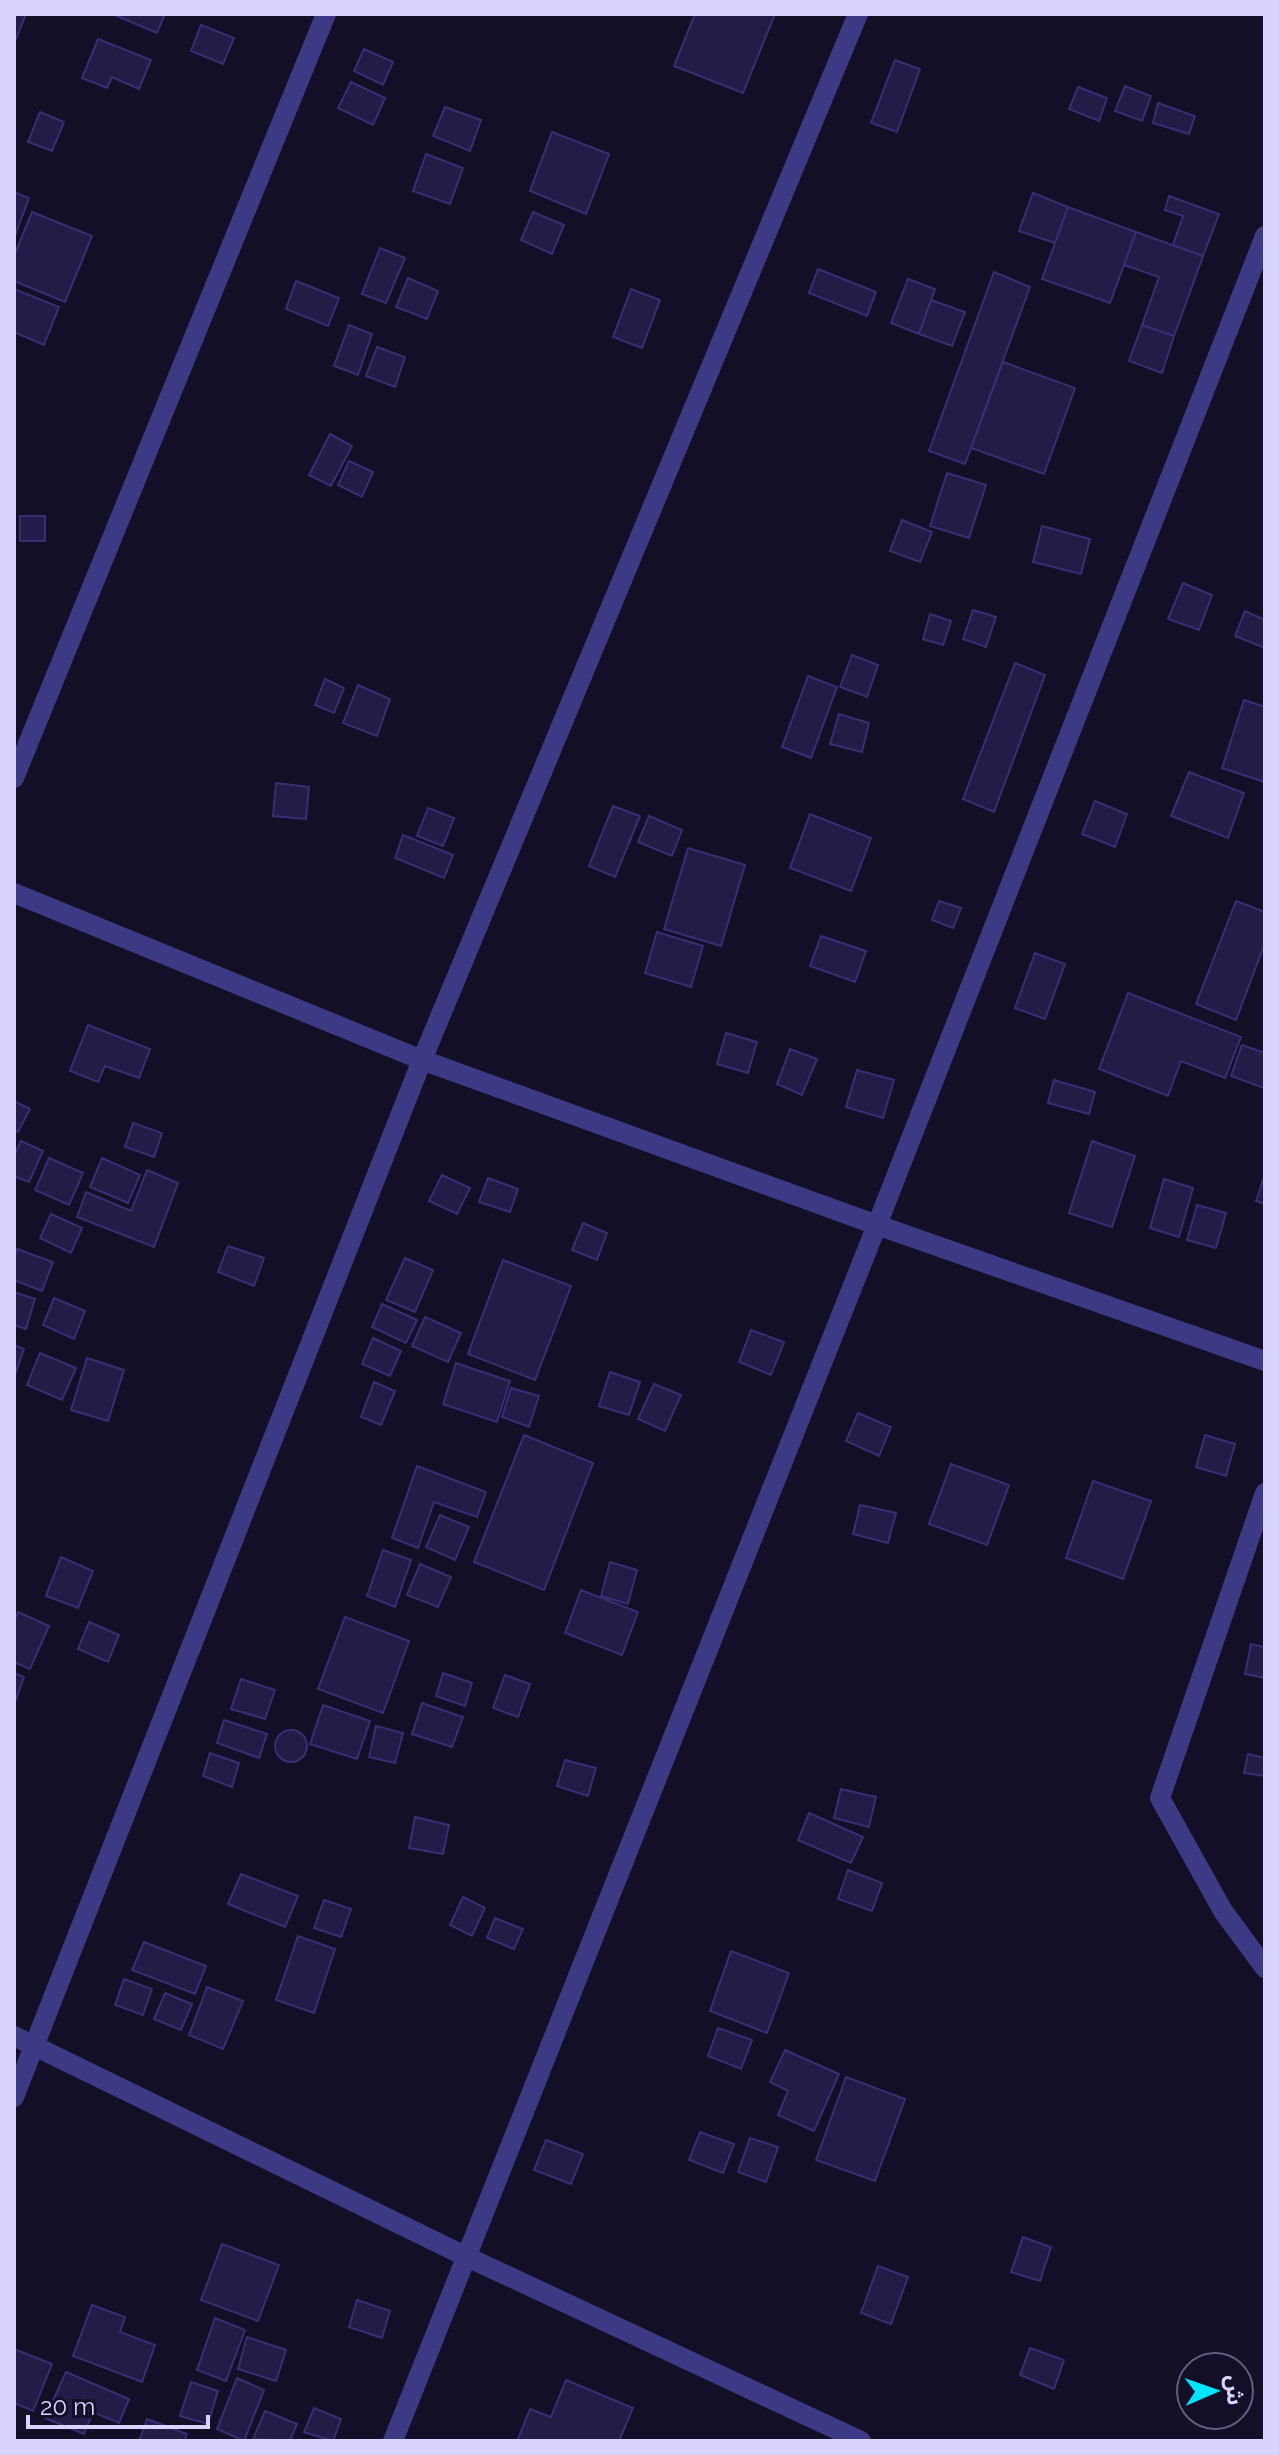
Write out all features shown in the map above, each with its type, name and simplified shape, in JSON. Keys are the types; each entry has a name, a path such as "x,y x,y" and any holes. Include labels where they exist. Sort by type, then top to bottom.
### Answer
{"street":[{"path":"14,778 326,14"},
{"path":"14,2097 422,1060 858,14"},
{"path":"393,2441 877,1225 1265,236"},
{"path":"14,893 422,1060 1265,1361"},
{"path":"1265,1493 1160,1798 1223,1911 1265,1968"},
{"path":"14,2036 465,2256 861,2441"}],"building":[{"path":"14,14 26,14 14,44"},
{"path":"112,14 165,14 157,33"},
{"path":"695,14 775,14 743,93 674,66"},
{"path":"201,25 234,38 223,64 191,51"},
{"path":"98,39 151,60 139,89 112,77 107,88 82,78"},
{"path":"364,49 393,62 383,85 354,71"},
{"path":"895,60 920,69 897,132 871,123"},
{"path":"351,82 385,98 373,125 338,108"},
{"path":"1125,86 1151,96 1142,121 1115,111"},
{"path":"1078,87 1107,98 1099,121 1069,109"},
{"path":"1158,103 1195,116 1189,134 1153,123"},
{"path":"445,107 481,120 470,151 433,136"},
{"path":"40,112 64,122 52,151 28,142"},
{"path":"552,132 609,154 586,214 530,191"},
{"path":"426,154 463,168 450,204 413,191"},
{"path":"14,192 29,198 14,238"},
{"path":"1033,193 1068,207 1055,243 1019,231"},
{"path":"1169,196 1219,214 1203,256 1173,245 1183,216 1165,210"},
{"path":"1068,207 1136,232 1110,303 1042,279"},
{"path":"32,212 92,236 65,302 14,281 14,256"},
{"path":"533,212 564,225 552,254 521,240"},
{"path":"1136,232 1203,256 1174,336 1142,325 1159,277 1124,265"},
{"path":"380,248 405,258 386,303 362,294"},
{"path":"818,269 876,292 867,316 809,293"},
{"path":"994,272 1030,287 965,464 929,451"},
{"path":"408,278 438,291 427,319 396,307"},
{"path":"908,279 935,289 919,334 891,323"},
{"path":"296,281 339,298 328,326 286,309"},
{"path":"14,289 59,307 44,345 14,332"},
{"path":"631,289 660,300 642,348 613,337"},
{"path":"931,300 965,312 952,346 919,334"},
{"path":"349,325 372,334 358,375 334,366"},
{"path":"1142,325 1174,336 1162,373 1129,361"},
{"path":"377,347 405,357 395,387 366,376"},
{"path":"1003,362 1075,388 1044,474 971,448"},
{"path":"330,434 352,446 331,486 309,475"},
{"path":"349,461 373,472 362,497 338,485"},
{"path":"947,473 986,485 969,538 930,526"},
{"path":"20,516 45,516 45,541 20,541"},
{"path":"902,520 932,532 920,562 890,551"},
{"path":"1042,526 1090,539 1081,574 1033,562"},
{"path":"1183,583 1212,595 1199,630 1168,619"},
{"path":"973,610 996,617 986,647 963,639"},
{"path":"1245,611 1265,620 1265,648 1235,636"},
{"path":"930,614 951,621 943,645 923,639"},
{"path":"852,655 878,665 867,697 840,687"},
{"path":"1015,663 1045,675 994,812 963,799"},
{"path":"808,676 837,687 811,758 782,747"},
{"path":"325,679 344,688 334,713 315,705"},
{"path":"358,685 390,699 377,736 343,723"},
{"path":"1244,700 1265,707 1265,782 1222,768"},
{"path":"839,714 869,723 862,752 830,744"},
{"path":"1189,772 1244,793 1228,838 1171,816"},
{"path":"276,783 309,787 306,819 273,816"},
{"path":"1095,801 1127,814 1115,847 1082,834"},
{"path":"613,806 640,816 615,877 589,866"},
{"path":"428,808 454,818 443,846 417,836"},
{"path":"810,814 871,838 851,891 790,868"},
{"path":"649,816 682,830 672,856 638,842"},
{"path":"403,835 453,855 444,878 395,858"},
{"path":"688,848 745,865 721,946 664,929"},
{"path":"939,901 961,908 953,928 932,920"},
{"path":"1236,901 1265,912 1265,943 1236,1020 1196,1004"},
{"path":"657,932 703,946 691,987 645,973"},
{"path":"821,936 866,951 855,982 810,966"},
{"path":"1035,953 1065,964 1045,1019 1015,1008"},
{"path":"1128,993 1241,1037 1225,1078 1181,1061 1168,1096 1099,1069"},
{"path":"88,1025 150,1049 139,1078 105,1066 98,1082 70,1071"},
{"path":"726,1033 757,1042 748,1073 717,1064"},
{"path":"1242,1045 1265,1053 1264,1088 1231,1076"},
{"path":"790,1049 817,1059 802,1095 777,1084"},
{"path":"857,1070 894,1080 883,1118 846,1107"},
{"path":"1054,1080 1095,1092 1089,1114 1048,1103"},
{"path":"14,1101 30,1109 18,1132 14,1130"},
{"path":"133,1123 162,1133 154,1157 125,1147"},
{"path":"21,1141 43,1151 29,1182 14,1176 14,1156"},
{"path":"1092,1141 1135,1156 1112,1227 1069,1213"},
{"path":"49,1158 83,1173 69,1205 35,1190"},
{"path":"102,1158 140,1175 128,1203 90,1187"},
{"path":"147,1170 178,1183 154,1247 77,1217 86,1192 131,1211"},
{"path":"1265,1174 1265,1204 1256,1201"},
{"path":"442,1175 470,1188 457,1214 429,1201"},
{"path":"488,1178 518,1189 510,1212 479,1202"},
{"path":"1164,1179 1193,1188 1179,1237 1150,1228"},
{"path":"1197,1205 1226,1213 1216,1248 1187,1240"},
{"path":"51,1214 82,1228 71,1253 40,1238"},
{"path":"583,1223 607,1233 597,1260 572,1250"},
{"path":"228,1246 264,1258 254,1286 218,1272"},
{"path":"17,1249 53,1262 42,1291 14,1280"},
{"path":"405,1258 433,1270 415,1312 386,1300"},
{"path":"503,1260 571,1286 535,1380 468,1354"},
{"path":"14,1292 35,1299 26,1329 14,1325"},
{"path":"54,1298 85,1311 74,1339 43,1325"},
{"path":"382,1304 417,1320 406,1343 372,1327"},
{"path":"425,1317 461,1333 448,1362 412,1346"},
{"path":"751,1330 784,1342 771,1375 739,1362"},
{"path":"373,1338 401,1351 390,1376 362,1364"},
{"path":"14,1345 24,1349 15,1375 14,1374"},
{"path":"40,1353 76,1368 62,1400 27,1385"},
{"path":"87,1358 124,1370 108,1421 71,1410"},
{"path":"456,1363 510,1381 497,1422 443,1404"},
{"path":"610,1372 640,1382 629,1415 599,1406"},
{"path":"374,1382 395,1391 381,1425 361,1417"},
{"path":"654,1384 681,1395 665,1431 638,1419"},
{"path":"511,1388 539,1396 529,1427 502,1417"},
{"path":"858,1413 891,1427 879,1456 846,1441"},
{"path":"524,1435 593,1463 544,1590 474,1562"},
{"path":"1205,1435 1235,1444 1226,1476 1196,1467"},
{"path":"951,1464 1009,1485 987,1545 929,1524"},
{"path":"417,1466 486,1492 477,1517 434,1502 418,1548 392,1538"},
{"path":"1093,1481 1151,1501 1123,1579 1066,1558"},
{"path":"860,1505 896,1513 888,1543 853,1534"},
{"path":"440,1515 469,1527 455,1560 426,1547"},
{"path":"383,1550 411,1560 395,1607 367,1596"},
{"path":"61,1557 93,1571 78,1608 46,1596"},
{"path":"610,1562 637,1570 628,1604 601,1596"},
{"path":"420,1564 451,1577 438,1607 407,1595"},
{"path":"581,1590 638,1612 622,1655 565,1633"},
{"path":"18,1612 49,1626 30,1669 14,1662 14,1622"},
{"path":"345,1617 409,1641 383,1713 318,1689"},
{"path":"89,1622 119,1635 108,1662 78,1649"},
{"path":"1251,1644 1265,1647 1265,1678 1245,1674"},
{"path":"14,1673 24,1677 14,1705"},
{"path":"443,1673 472,1683 465,1706 436,1696"},
{"path":"505,1675 530,1684 518,1717 493,1708"},
{"path":"241,1679 275,1690 265,1719 231,1709"},
{"path":"422,1703 463,1717 452,1747 412,1734"},
{"path":"323,1705 370,1721 357,1759 310,1744"},
{"path":"224,1720 267,1734 259,1758 217,1743"},
{"path":"376,1726 403,1733 395,1763 369,1757"},
{"path":"291,1730 303,1734 307,1746 303,1758 291,1762 279,1758 275,1746 279,1734"},
{"path":"210,1753 239,1763 232,1787 203,1776"},
{"path":"1248,1754 1265,1758 1265,1776 1244,1773"},
{"path":"565,1760 596,1768 588,1796 557,1786"},
{"path":"841,1789 876,1797 869,1827 834,1818"},
{"path":"809,1813 863,1837 851,1863 798,1840"},
{"path":"415,1817 449,1825 443,1854 409,1848"},
{"path":"848,1870 882,1883 872,1911 838,1899"},
{"path":"241,1874 298,1896 285,1927 228,1904"},
{"path":"463,1897 485,1908 472,1936 450,1925"},
{"path":"324,1900 351,1909 341,1937 314,1928"},
{"path":"495,1918 523,1929 514,1949 487,1938"},
{"path":"298,1936 335,1949 314,2013 276,2000"},
{"path":"144,1942 206,1966 195,1994 132,1970"},
{"path":"731,1951 789,1973 767,2033 710,2011"},
{"path":"124,1979 152,1989 143,2015 115,2005"},
{"path":"207,1987 243,2001 223,2049 189,2035"},
{"path":"165,1993 192,2004 181,2030 154,2019"},
{"path":"718,2028 752,2040 741,2069 708,2056"},
{"path":"785,2050 839,2074 814,2131 778,2115 788,2091 770,2082"},
{"path":"846,2077 905,2099 875,2181 816,2160"},
{"path":"700,2132 734,2144 723,2173 689,2160"},
{"path":"750,2138 778,2147 766,2182 738,2172"},
{"path":"546,2140 583,2154 571,2184 534,2170"},
{"path":"1023,2237 1051,2247 1040,2281 1011,2272"},
{"path":"222,2244 279,2265 258,2321 201,2300"},
{"path":"878,2266 908,2277 891,2324 861,2313"},
{"path":"357,2300 390,2311 382,2338 349,2327"},
{"path":"92,2305 125,2317 120,2332 155,2345 142,2382 73,2356"},
{"path":"215,2318 245,2330 226,2381 197,2370"},
{"path":"247,2337 286,2350 276,2381 238,2369"},
{"path":"1030,2348 1064,2360 1054,2389 1020,2375"},
{"path":"14,2349 52,2364 33,2411 14,2403"},
{"path":"66,2372 129,2399 119,2423 93,2412 84,2434 45,2418"},
{"path":"237,2378 264,2390 244,2441 217,2429"},
{"path":"566,2380 633,2408 619,2441 518,2439 530,2409 551,2417"},
{"path":"191,2382 218,2391 208,2424 180,2416"},
{"path":"314,2408 341,2419 333,2441 304,2432"},
{"path":"265,2411 297,2424 290,2441 253,2439"},
{"path":"147,2419 187,2434 184,2441 139,2441"}]}
